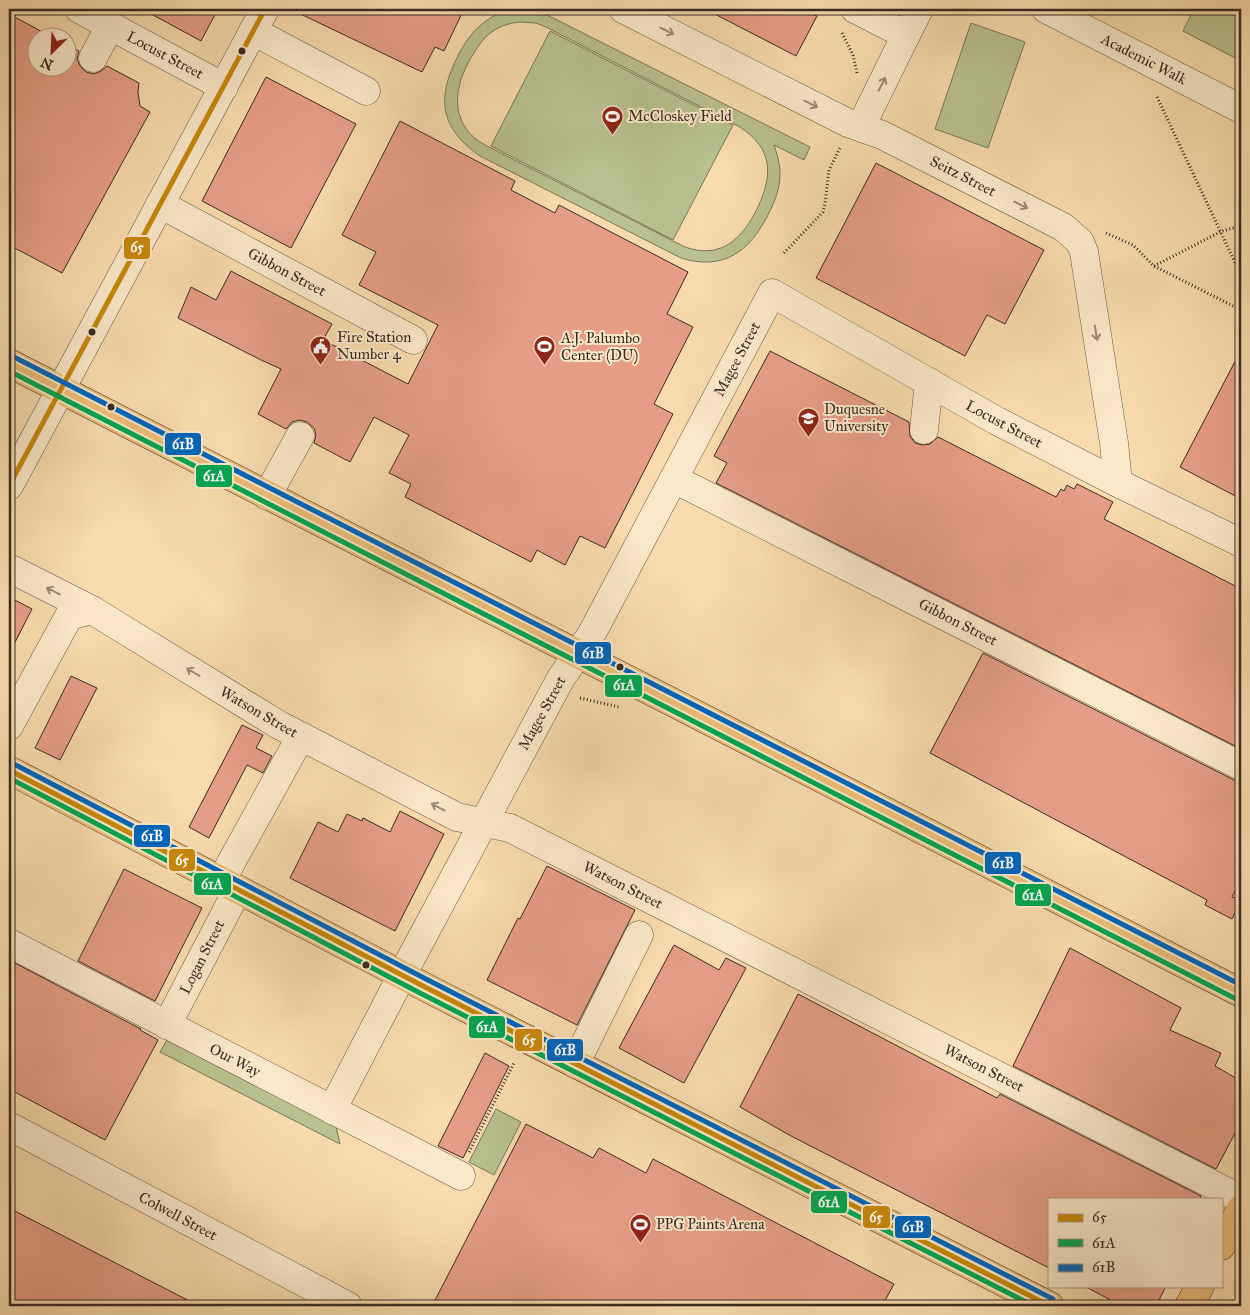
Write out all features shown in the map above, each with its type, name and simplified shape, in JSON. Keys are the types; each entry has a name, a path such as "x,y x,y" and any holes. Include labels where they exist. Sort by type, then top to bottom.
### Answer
{"main road":[{"path":"9,364 1241,994"},
{"path":"9,770 402,975 1050,1306"},
{"path":"1222,1244 1241,1209"},
{"path":"1189,1306 1199,1288"}],"street":[{"name":"Locust Street","path":"79,9 224,87"},
{"name":"Seitz Street","path":"623,9 848,123 852,136 882,136 1063,227 1080,242 1084,252 1113,437 1118,483"},
{"path":"852,136 868,112 919,9"},
{"name":"Academic Walk","path":"1046,9 1241,108"},
{"path":"847,19 906,35"},
{"path":"9,486 259,20 366,91"},
{"path":"93,58 110,26"},
{"name":"Gibbon Street","path":"160,204 413,340"},
{"name":"Locust Street","path":"772,293 997,421 1241,543"},
{"name":"Magee Street","path":"332,1110 561,678 591,636 772,293"},
{"path":"924,430 929,382"},
{"path":"267,496 300,436"},
{"name":"Gibbon Street","path":"674,479 1241,766"},
{"name":"Watson Street","path":"9,568 92,610 280,725 457,818 510,828 1241,1199"},
{"path":"9,726 69,616 92,610"},
{"name":"Logan Street","path":"167,1025 229,885 301,736"},
{"path":"575,1064 638,935"},
{"name":"Our Way","path":"9,943 332,1110 464,1165"},
{"name":"Colwell Street","path":"9,1126 348,1306"}],"path":[{"path":"10,14 14,9"},
{"path":"847,19 858,80"},
{"path":"1154,90 1222,231 1241,275"},
{"path":"784,253 815,222 822,212 830,170 852,136"},
{"path":"1154,266 1222,231 1241,226"},
{"path":"1101,231 1133,245 1154,266 1241,310"},
{"path":"580,698 623,708"},
{"path":"464,1165 514,1063"}],"green space":[{"path":"1194,9 1241,9 1241,61 1183,31"},
{"path":"532,10 551,17 810,147 804,160 774,145 779,164 780,181 776,197 768,215 752,239 733,255 722,260 710,262 681,258 480,156 466,145 449,121 445,109 447,82 465,43 477,28 491,17 509,11","holes":["520,22 536,23 740,127 751,135 764,153 768,173 758,207 738,237 730,244 710,251 685,247 474,138 466,129 458,108 459,86 468,63 478,47 494,30 501,26"]},
{"path":"971,23 1025,42 988,148 935,129"},
{"name":"McCloskey Field","path":"550,31 733,125 673,240 491,146"},
{"path":"167,1040 336,1126 340,1144 160,1052"},
{"path":"496,1109 521,1122 494,1175 469,1162"}],"building":[{"path":"142,9 218,9 201,41"},
{"path":"290,9 464,9 444,51 435,47 422,72"},
{"path":"705,9 802,9 817,16 796,56"},
{"path":"9,14 35,28 28,28 28,78 78,78 78,61 86,72 94,74 107,66 139,83 140,106 150,112 62,273 9,245"},
{"path":"266,77 356,124 291,248 202,201"},
{"name":"A.J. Palumbo Center (DU)","path":"400,121 515,181 511,190 555,213 559,205 688,272 667,314 693,327 654,404 673,414 605,548 580,536 565,565 537,550 531,562 405,497 411,484 389,473 409,435 374,417 350,462 314,443 316,435 314,428 307,422 299,420 292,422 286,429 258,414 281,369 178,318 191,287 216,300 231,271 332,324 323,340 408,384 438,325 359,285 376,252 342,235"},
{"path":"876,163 1044,250 1005,324 987,315 965,356 816,278"},
{"path":"1241,350 1241,499 1180,467"},
{"path":"770,351 909,422 910,436 915,443 922,445 930,444 938,437 1056,497 1061,489 1064,491 1067,485 1074,489 1077,484 1113,502 1104,519 1241,589 1241,749 716,483 727,463 714,456"},
{"path":"9,597 32,609 9,654"},
{"path":"983,653 1241,782 1241,879 1232,897 1241,900 1232,919 1205,905 1207,900 930,753"},
{"path":"71,676 97,688 60,760 35,748"},
{"path":"242,725 263,735 256,748 272,756 263,773 247,765 209,838 189,827"},
{"path":"400,811 444,834 395,931 290,878 318,822 338,832 347,814 362,821 363,818 390,832"},
{"path":"547,866 635,910 577,1025 487,980"},
{"path":"124,869 202,908 155,1001 78,961"},
{"path":"674,945 719,970 726,958 746,968 684,1083 619,1048"},
{"path":"1070,948 1181,1008 1170,1030 1221,1053 1215,1066 1241,1081 1241,1122 1216,1169 1013,1066"},
{"path":"9,960 141,1029 158,1040 105,1140 9,1089"},
{"path":"798,994 997,1098 1000,1094 1201,1196 1200,1198 1048,1198 1048,1267 791,1136 740,1107"},
{"path":"485,1053 509,1066 463,1158 438,1146"},
{"name":"PPG Paints Arena","path":"526,1124 593,1158 599,1148 646,1173 653,1159 894,1284 882,1306 432,1306"},
{"path":"9,1208 199,1306 9,1306"},
{"path":"1088,1288 1165,1288 1156,1306 1122,1306"}],"transit line":[{"name":"65","path":"9,486 265,9"},
{"name":"61B","path":"12,356 1241,985"},
{"name":"61A","path":"9,371 1238,1000"},
{"name":"61B","path":"12,763 424,978 1053,1299"},
{"name":"65","path":"9,770 421,985 1050,1306"},
{"name":"61A","path":"9,778 418,992 1034,1306"}],"place":[{"name":"McCloskey Field","path":"612,135"},
{"name":"Fire Station Number 4","path":"321,365"},
{"name":"A.J. Palumbo Center (DU)","path":"545,366"},
{"name":"Duquesne University","path":"808,437"},
{"name":"PPG Paints Arena","path":"640,1243"}]}
